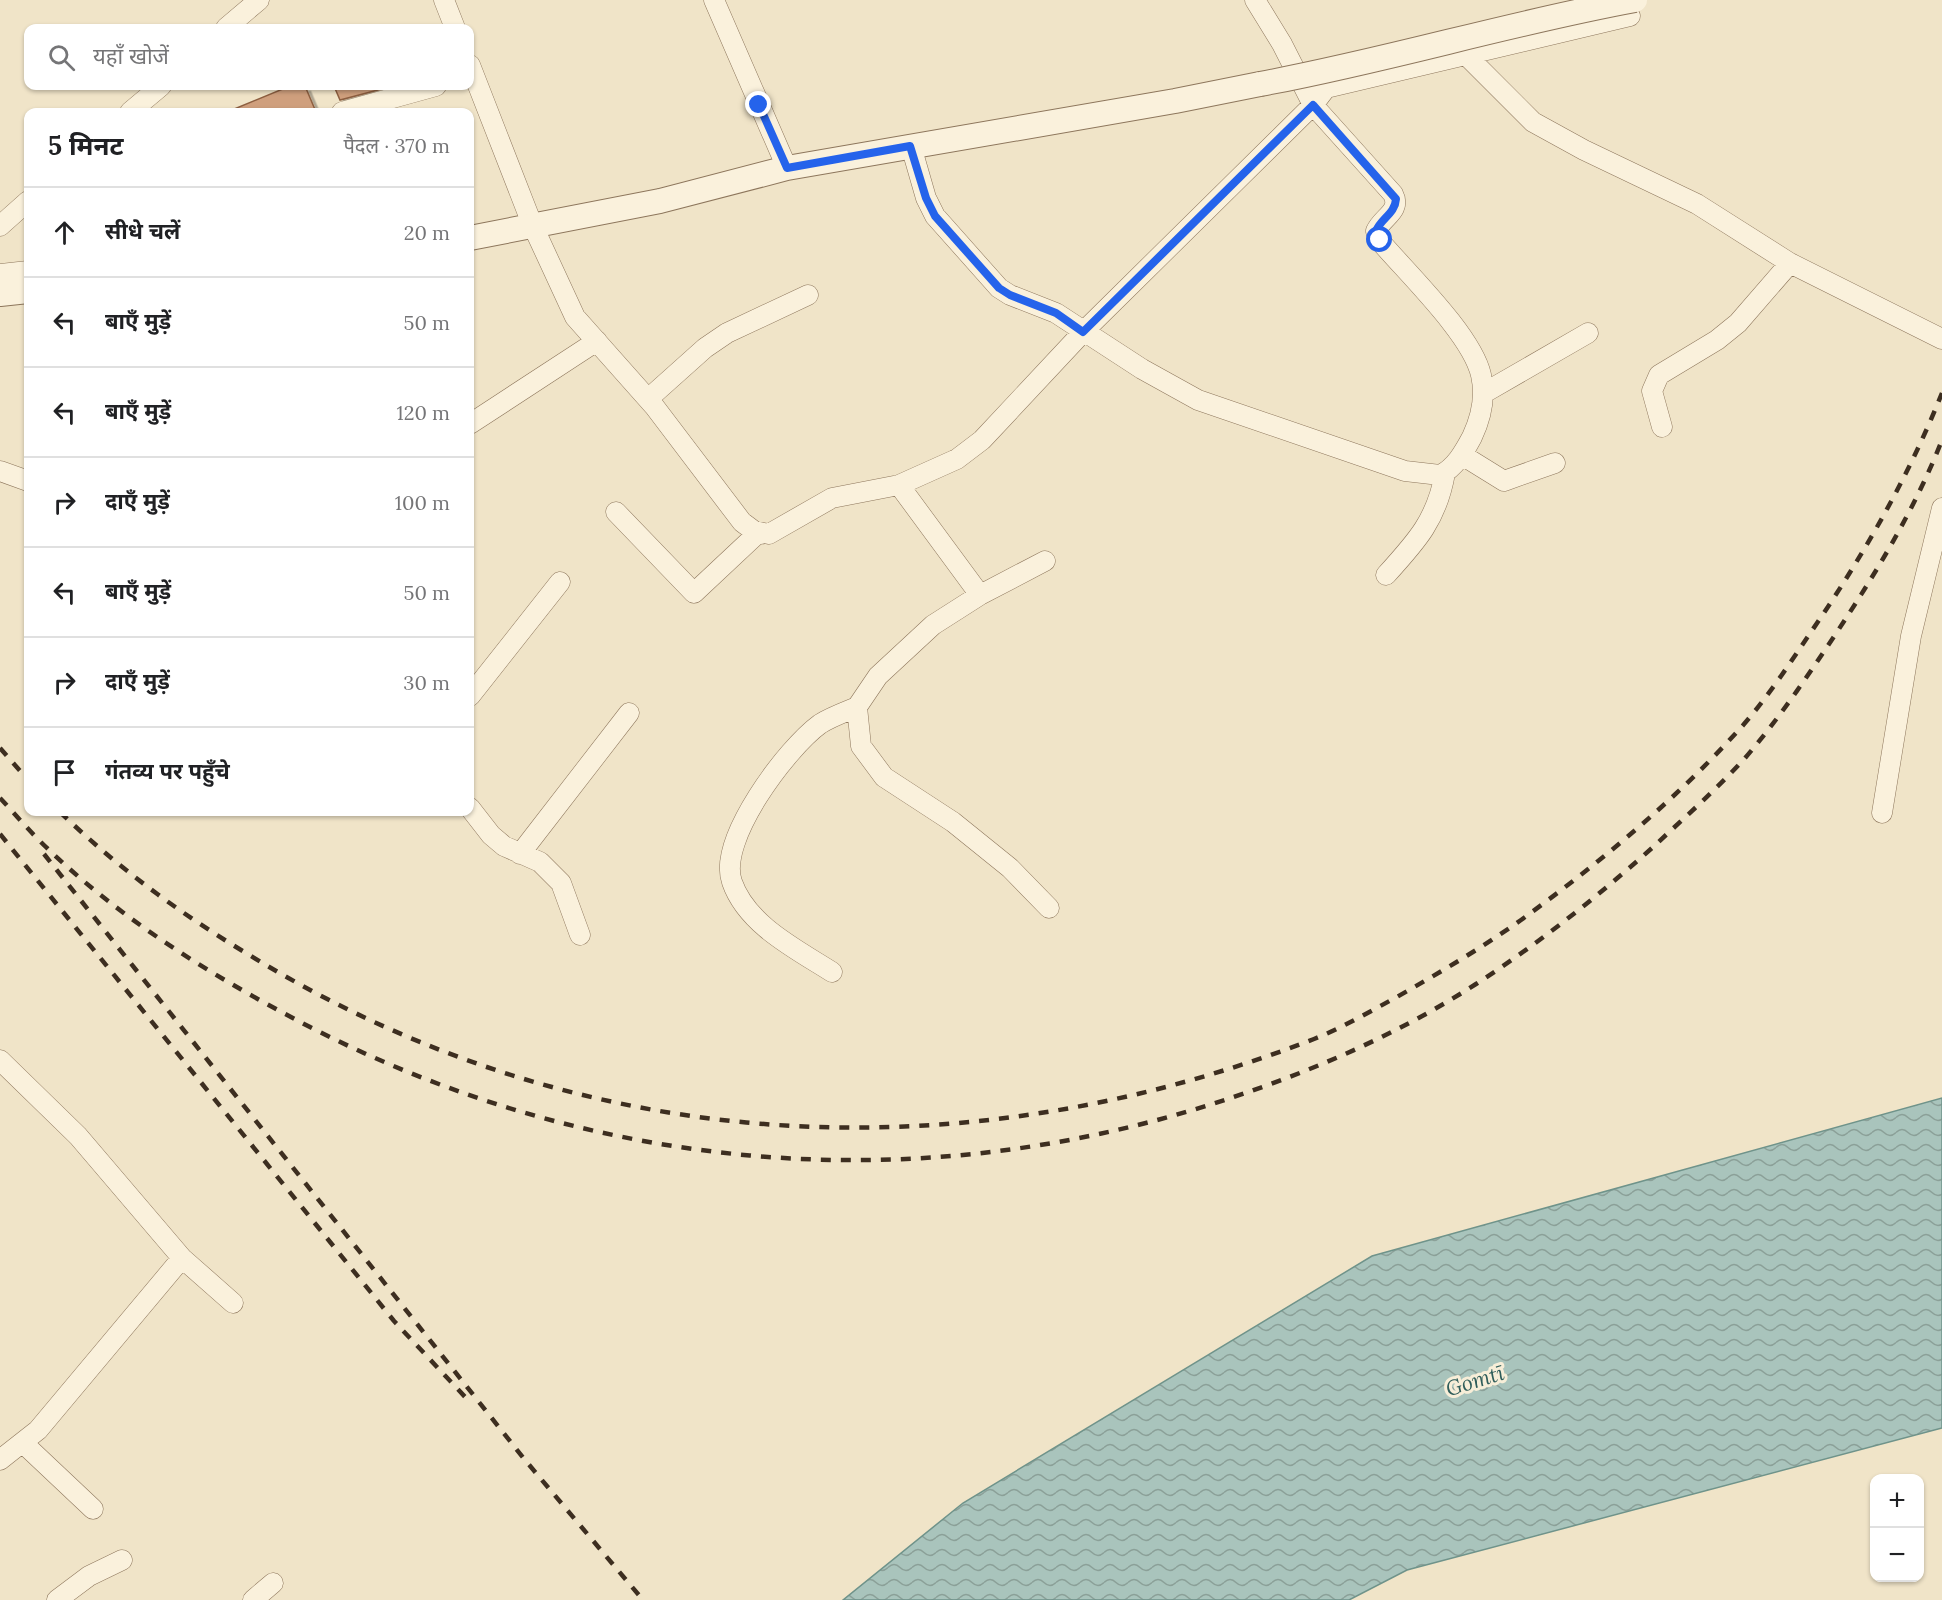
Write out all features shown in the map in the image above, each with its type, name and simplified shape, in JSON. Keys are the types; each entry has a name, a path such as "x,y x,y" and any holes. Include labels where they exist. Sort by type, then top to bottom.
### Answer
{"street":[{"path":"444,0 453,24"},
{"path":"714,0 787,168"},
{"path":"910,146 926,198 935,216 999,288 1010,295 1056,313 1083,332 1198,400 1405,471 1431,476 1445,472 1462,455 1482,413 1484,393 1479,366 1461,336 1380,240 1376,231 1396,205 1393,194 1313,105 1282,44 1255,0"},
{"path":"230,24 256,1"},
{"path":"474,237 532,224 660,201 787,168 1175,101 1260,84 1459,41 1582,5 1632,8"},
{"path":"616,512 694,593 757,534 769,534 832,498 899,485 957,459 982,440 1083,332 1313,105 1326,88 1465,54 1632,8"},
{"path":"1465,54 1533,122 1584,150 1697,204 1790,263 1942,339"},
{"path":"474,79 532,224 575,317 648,399 742,522 761,534"},
{"path":"135,108 156,90"},
{"path":"356,108 422,90"},
{"path":"0,226 24,205"},
{"path":"1662,427 1652,391 1659,375 1717,340 1738,323 1790,263"},
{"path":"0,274 24,271"},
{"path":"0,294 24,291"},
{"path":"648,399 705,348 727,333 808,295"},
{"path":"1484,393 1588,333"},
{"path":"474,421 597,341"},
{"path":"1462,455 1504,481 1556,463"},
{"path":"0,471 24,480"},
{"path":"1386,576 1421,536 1433,516 1441,496 1445,472"},
{"path":"899,485 980,596"},
{"path":"1882,813 1911,636 1942,508"},
{"path":"832,972 780,938 753,916 732,882 729,861 735,838 772,774 796,746 821,723 857,707 878,676 933,625 980,596 1045,561"},
{"path":"474,691 560,582"},
{"path":"857,707 861,746 884,777 953,822 1010,868 1049,908"},
{"path":"520,854 629,713"},
{"path":"474,813 491,835 520,854 540,862 561,883 580,935"},
{"path":"0,1060 78,1136 182,1258 233,1303"},
{"path":"0,1460 38,1430 182,1258"},
{"path":"23,1443 93,1509"},
{"path":"57,1600 89,1576 122,1560"},
{"path":"253,1600 273,1583"}],"water":[{"name":"Gomtī","path":"1942,1098 1942,1428 1407,1570 1349,1600 843,1600 963,1503 1372,1256"}],"building":[{"path":"280,90 307,90 314,108 237,108"},
{"path":"336,90 378,90 340,100"}],"railway":[{"path":"64,816 151,890 200,924 251,956 376,1023 505,1073 638,1107 772,1125 908,1126 1044,1113 1180,1083 1314,1039 1411,989 1475,951 1521,920 1606,855 1660,808 1712,759 1746,721 1794,658 1849,575 1883,516 1915,456 1942,393"},
{"path":"0,798 77,876 140,925 206,969 310,1027 417,1076 527,1113 638,1140 752,1156 866,1160 981,1153 1095,1135 1244,1094 1312,1068 1380,1038 1476,984 1522,953 1588,902 1652,848 1711,793 1769,729 1824,651 1880,564 1920,491 1942,440"},
{"path":"0,748 24,775"},
{"path":"0,834 394,1321 467,1399"},
{"path":"44,854 525,1460 643,1600"}],"route":[{"path":"759,105 787,168 910,146 926,198 935,216 999,288 1010,295 1056,313 1083,332 1313,105 1396,199 1393,211 1376,231 1380,240"}]}
